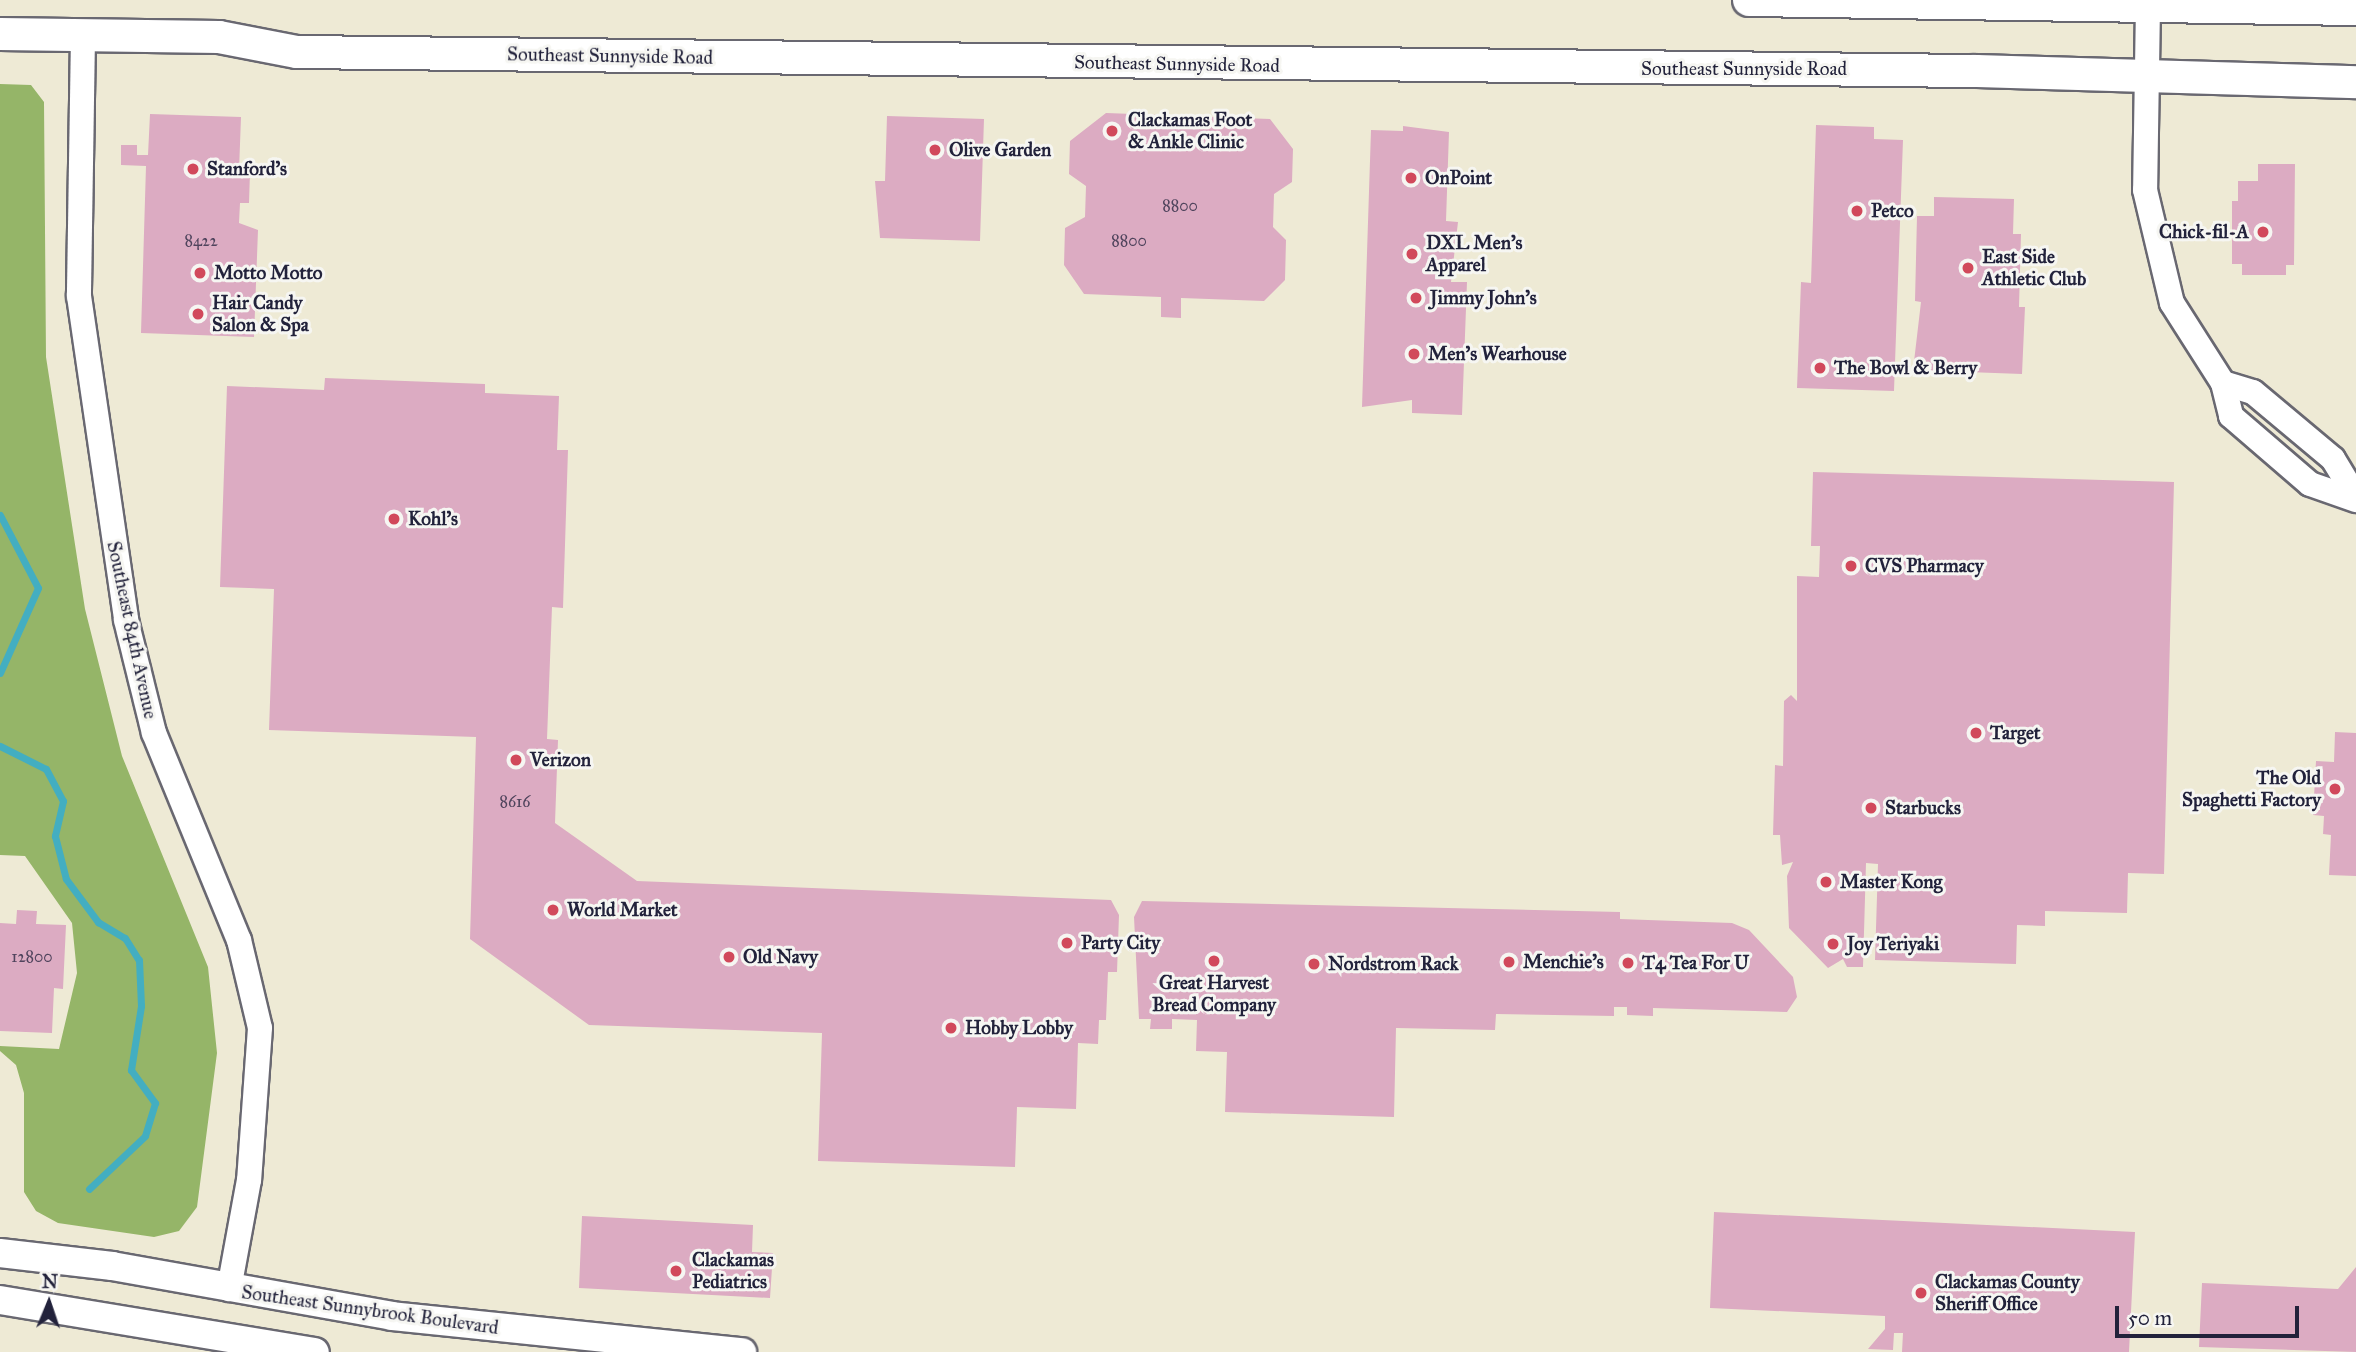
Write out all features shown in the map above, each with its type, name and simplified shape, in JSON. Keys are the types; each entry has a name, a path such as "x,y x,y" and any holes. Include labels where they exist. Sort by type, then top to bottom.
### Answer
{"main road":[{"path":"1749,0 2356,9"},
{"name":"Southeast Sunnyside Road","path":"0,34 219,37 297,52 2146,73 2356,82"},
{"name":"Southeast Sunnybrook Boulevard","path":"0,1253 440,1322 742,1352"},
{"path":"0,1300 315,1352"}],"street":[{"path":"2148,5 2145,190 2156,254 2184,328 2223,383 2231,416 2310,484 2356,499"},
{"name":"Southeast 84th Avenue","path":"83,36 79,296 127,620 154,733 239,940 260,1028 249,1180 229,1289"},
{"path":"2223,383 2253,393 2333,459 2356,499"}],"green space":[{"path":"0,84 31,85 44,102 46,357 85,609 122,756 208,967 217,1053 197,1207 179,1231 154,1237 58,1223 36,1211 24,1192 24,1093 16,1065 0,1051 0,1046 59,1049 77,973 72,923 25,856 0,855"}],"building":[{"path":"1106,113 1270,119 1293,149 1292,182 1274,194 1273,227 1286,240 1285,280 1264,301 1181,298 1181,318 1161,317 1161,297 1084,294 1064,265 1065,228 1085,217 1086,186 1069,174 1070,141"},
{"path":"150,114 241,117 239,171 250,172 249,203 240,203 239,223 258,230 254,337 141,333 146,166 121,165 121,145 137,145 137,155 148,155"},
{"name":"Olive Garden","path":"887,116 984,119 980,241 880,238 875,181 885,181"},
{"name":"Petco","path":"1816,125 1874,127 1874,139 1903,140 1894,391 1797,388 1801,282 1811,283"},
{"path":"1403,126 1449,132 1446,221 1458,222 1451,282 1467,282 1462,415 1412,413 1412,400 1362,407 1371,130 1403,131"},
{"name":"Chick-fil-A","path":"2258,164 2295,164 2294,265 2286,265 2286,275 2242,275 2242,264 2232,264 2232,201 2238,201 2238,181 2258,181"},
{"name":"East Side Athletic Club","path":"1934,197 2014,199 2013,234 2021,234 2019,307 2025,307 2022,374 1913,370 1921,302 1915,301 1917,216 1934,216"},
{"path":"325,378 485,384 485,393 559,396 557,450 568,450 563,608 552,607 547,739 558,740 555,823 637,881 1111,900 1119,915 1117,972 1108,972 1106,1020 1099,1020 1098,1044 1078,1043 1076,1109 1017,1107 1015,1167 818,1161 822,1033 589,1025 470,939 476,737 269,730 274,589 220,587 227,386 324,390"},
{"name":"Target","path":"1813,472 2174,482 2164,874 2128,873 2127,913 2045,911 2045,926 2017,925 2016,964 1875,960 1878,864 1866,863 1863,967 1847,967 1843,959 1828,968 1789,928 1787,876 1793,862 1782,865 1780,835 1773,835 1775,765 1783,766 1784,701 1791,695 1797,701 1797,576 1819,577 1820,546 1811,546"},
{"name":"The Old Spaghetti Factory","path":"2335,732 2356,733 2356,876 2329,875 2331,835 2323,834 2324,816 2313,815 2316,761 2334,762"},
{"path":"1142,901 1620,912 1620,919 1732,923 1749,930 1793,977 1797,997 1787,1012 1653,1008 1653,1016 1627,1015 1627,1007 1614,1007 1614,1016 1496,1014 1495,1030 1396,1028 1394,1117 1225,1112 1227,1052 1196,1051 1197,1020 1172,1019 1172,1029 1150,1029 1151,1019 1139,1019 1134,917"},
{"path":"17,910 37,911 36,924 66,925 63,989 54,988 52,1033 0,1031 0,923 16,924"},
{"name":"Clackamas County Sheriff Office","path":"1714,1212 2135,1232 2129,1352 1902,1352 1903,1333 1894,1333 1893,1350 1868,1349 1885,1329 1885,1316 1710,1308"},
{"name":"Clackamas Pediatrics","path":"582,1216 753,1225 752,1252 773,1253 770,1298 579,1288"},
{"path":"2356,1267 2356,1352 2199,1347 2202,1283 2338,1289"}],"waterway":[{"path":"0,515 38,588 0,673"},
{"path":"0,746 46,769 63,801 55,836 66,879 98,922 125,938 139,960 141,1006 131,1070 155,1103 145,1136 89,1189"}],"place":[{"name":"Clackamas Foot & Ankle Clinic","path":"1112,131"},
{"name":"Olive Garden","path":"935,150"},
{"name":"Stanford's","path":"193,169"},
{"name":"OnPoint","path":"1411,178"},
{"name":"Petco","path":"1857,211"},
{"name":"Chick-fil-A","path":"2263,232"},
{"name":"DXL Men's Apparel","path":"1412,254"},
{"name":"East Side Athletic Club","path":"1968,268"},
{"name":"Motto Motto","path":"200,273"},
{"name":"Jimmy John's","path":"1416,298"},
{"name":"Hair Candy Salon & Spa","path":"198,314"},
{"name":"Men's Wearhouse","path":"1414,354"},
{"name":"The Bowl & Berry","path":"1820,368"},
{"name":"Kohl's","path":"394,519"},
{"name":"CVS Pharmacy","path":"1851,566"},
{"name":"Target","path":"1976,733"},
{"name":"Verizon","path":"516,760"},
{"name":"The Old Spaghetti Factory","path":"2335,789"},
{"name":"Starbucks","path":"1871,808"},
{"name":"Master Kong","path":"1826,882"},
{"name":"World Market","path":"553,910"},
{"name":"Party City","path":"1067,943"},
{"name":"Joy Teriyaki","path":"1833,944"},
{"name":"Old Navy","path":"729,957"},
{"name":"Great Harvest Bread Company","path":"1214,961"},
{"name":"Menchie's","path":"1509,962"},
{"name":"T4 Tea For U","path":"1628,963"},
{"name":"Nordstrom Rack","path":"1314,964"},
{"name":"Hobby Lobby","path":"951,1028"},
{"name":"Clackamas Pediatrics","path":"676,1271"},
{"name":"Clackamas County Sheriff Office","path":"1921,1293"}]}
